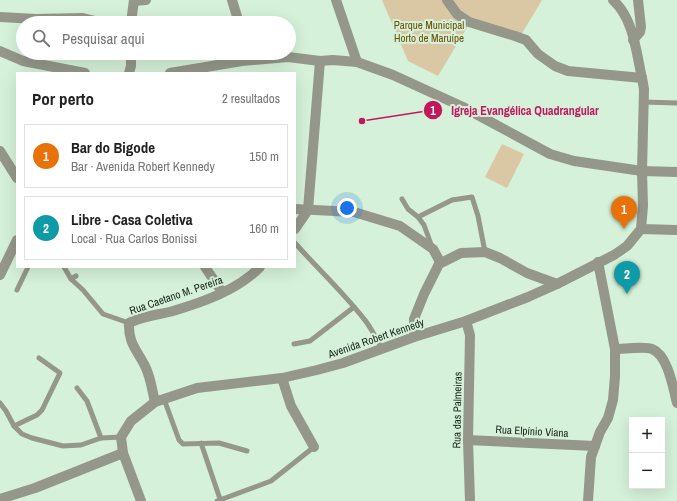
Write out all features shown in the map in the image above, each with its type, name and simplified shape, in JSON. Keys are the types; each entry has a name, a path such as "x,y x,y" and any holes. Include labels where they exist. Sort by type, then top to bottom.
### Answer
{"street":[{"path":"132,16 134,0 146,0"},
{"path":"232,0 237,16"},
{"path":"336,0 357,62"},
{"path":"447,0 457,14 469,22 526,40 538,54 555,66 568,71 642,78"},
{"path":"613,0 627,17 644,89 642,171 643,206 641,229 677,230"},
{"path":"633,40 640,32 641,28 638,0"},
{"path":"0,17 16,18"},
{"path":"0,51 16,58"},
{"path":"296,58 320,61 333,60 357,62 393,75 462,107 550,154 580,162 642,171 677,172"},
{"path":"20,60 81,72"},
{"path":"129,72 131,60"},
{"path":"174,72 228,60"},
{"path":"296,228 308,210 320,61"},
{"path":"0,151 16,176"},
{"path":"296,209 354,212 400,226 433,249 439,260 439,264 424,294 414,319 414,337"},
{"name":"Avenida Robert Kennedy","path":"121,437 131,421 159,401 197,388 282,378 317,370 337,365 414,337 466,321 557,284 614,255 627,246 641,229"},
{"path":"0,275 16,242"},
{"path":"439,264 461,253 485,252 500,258 527,273 557,284"},
{"path":"588,501 591,457 600,432 608,418 613,400 615,376 615,349 598,262"},
{"path":"206,268 222,292"},
{"name":"Rua Caetano M. Pereira","path":"159,401 148,374 131,343 128,334 129,324 148,316 174,310 222,292 250,277 259,268"},
{"name":"Rua das Palmeiras","path":"466,321 470,335 468,440 470,501"},
{"path":"615,349 651,348 660,353 671,377 677,403"},
{"path":"282,378 291,406 314,447"},
{"path":"121,437 123,453 141,501"},
{"name":"Rua Elpínio Viana","path":"468,440 595,446"},
{"path":"3,500 123,453"}],"lane":[{"path":"643,102 677,103"},
{"path":"418,217 452,200 472,197 478,216 485,252"},
{"path":"402,200 408,209 418,217 424,225 433,249"},
{"path":"296,245 366,320 382,348"},
{"path":"17,290 28,268"},
{"path":"65,268 104,314 129,324"},
{"path":"294,344 310,341 354,307"},
{"path":"14,426 37,415 42,410 60,373 39,358"},
{"path":"77,388 87,401 101,438"},
{"path":"159,401 179,440 183,444 219,443 247,451"},
{"path":"0,403 14,426 22,434 32,438 63,446 82,445 101,438 121,437"},
{"path":"201,443 218,500 272,481 314,447"}],"green space":[{"name":"Parque Municipal Horto de Maruípe","path":"382,0 542,0 521,35 471,21 438,76 408,61"},
{"path":"502,144 524,154 507,188 485,177"}],"place":[{"name":"Igreja Evangélica Quadrangular","path":"362,121"},
{"name":"Bar do Bigode","path":"624,229"},
{"name":"Libre - Casa Coletiva","path":"627,294"}]}
